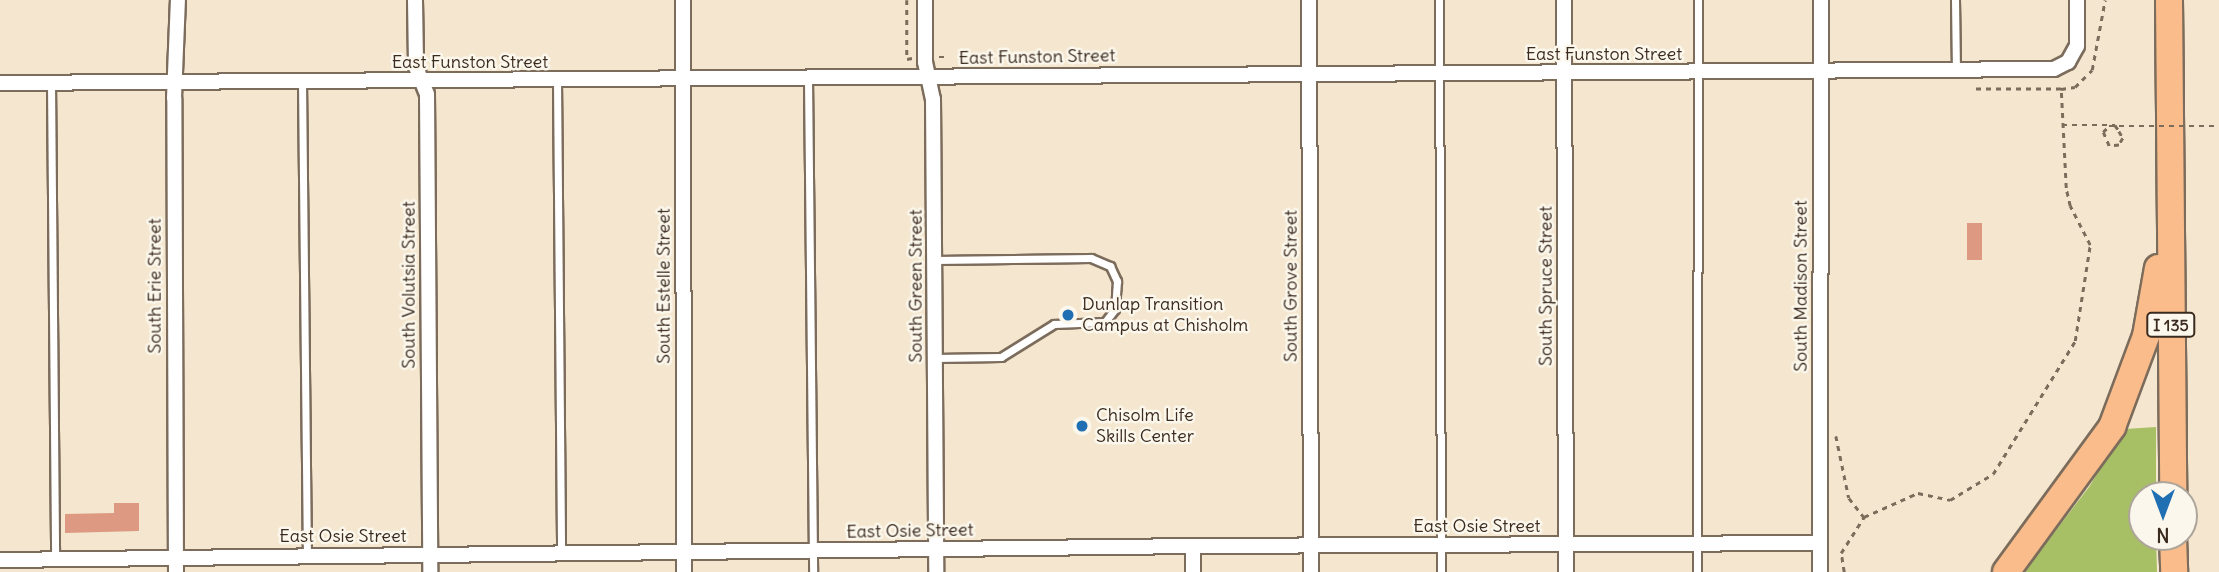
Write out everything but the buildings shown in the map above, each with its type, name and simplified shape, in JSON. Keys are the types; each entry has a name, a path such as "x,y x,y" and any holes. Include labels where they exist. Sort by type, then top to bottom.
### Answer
{"highway":[{"name":"I 135","path":"2169,0 2173,481"},
{"path":"2007,572 2112,427 2137,369 2156,287 2170,155"},
{"path":"2173,551 2174,572"}],"street":[{"name":"South Erie Street","path":"176,572 175,83 178,0"},
{"name":"South Volutsia Street","path":"415,0 416,67 427,94 430,572"},
{"name":"South Estelle Street","path":"683,0 684,572"},
{"name":"South Green Street","path":"925,0 935,260 936,572"},
{"name":"South Grove Street","path":"1309,0 1311,572"},
{"name":"South Spruce Street","path":"1564,0 1566,572"},
{"name":"South Madison Street","path":"1820,572 1821,0"},
{"name":"East Funston Street","path":"0,83 2054,69 2071,58 2077,46 2077,0"},
{"name":"East Osie Street","path":"0,560 1193,545 1820,543"},
{"path":"1193,545 1193,572"}],"lane":[{"path":"1439,0 1441,572"},
{"path":"1698,0 1698,572"},
{"path":"1955,0 1956,69"},
{"path":"808,79 813,572"},
{"path":"557,81 561,553"},
{"path":"302,82 307,556"},
{"path":"51,83 55,559"},
{"path":"935,260 1091,258 1110,266 1117,281 1115,309 1105,321 1054,324 1001,357 935,358"}],"path":[{"path":"1844,572 1841,552 1864,517 1918,493 1950,500 1993,474 2075,341 2090,245 2070,206 2061,89 1973,89"},
{"path":"2062,125 2115,125 2119,131 2123,138 2119,145 2109,146 2103,132 2109,126 2219,126"},
{"path":"1820,433 1836,436 1849,498 1864,517"}],"green space":[{"path":"2156,427 2156,481 2128,481 2128,551 2156,551 2157,572 2024,572 2089,487 2125,429"}],"place":[{"name":"Dunlap Transition Campus at Chisholm","path":"1068,315"},
{"name":"Chisolm Life Skills Center","path":"1082,426"}]}
